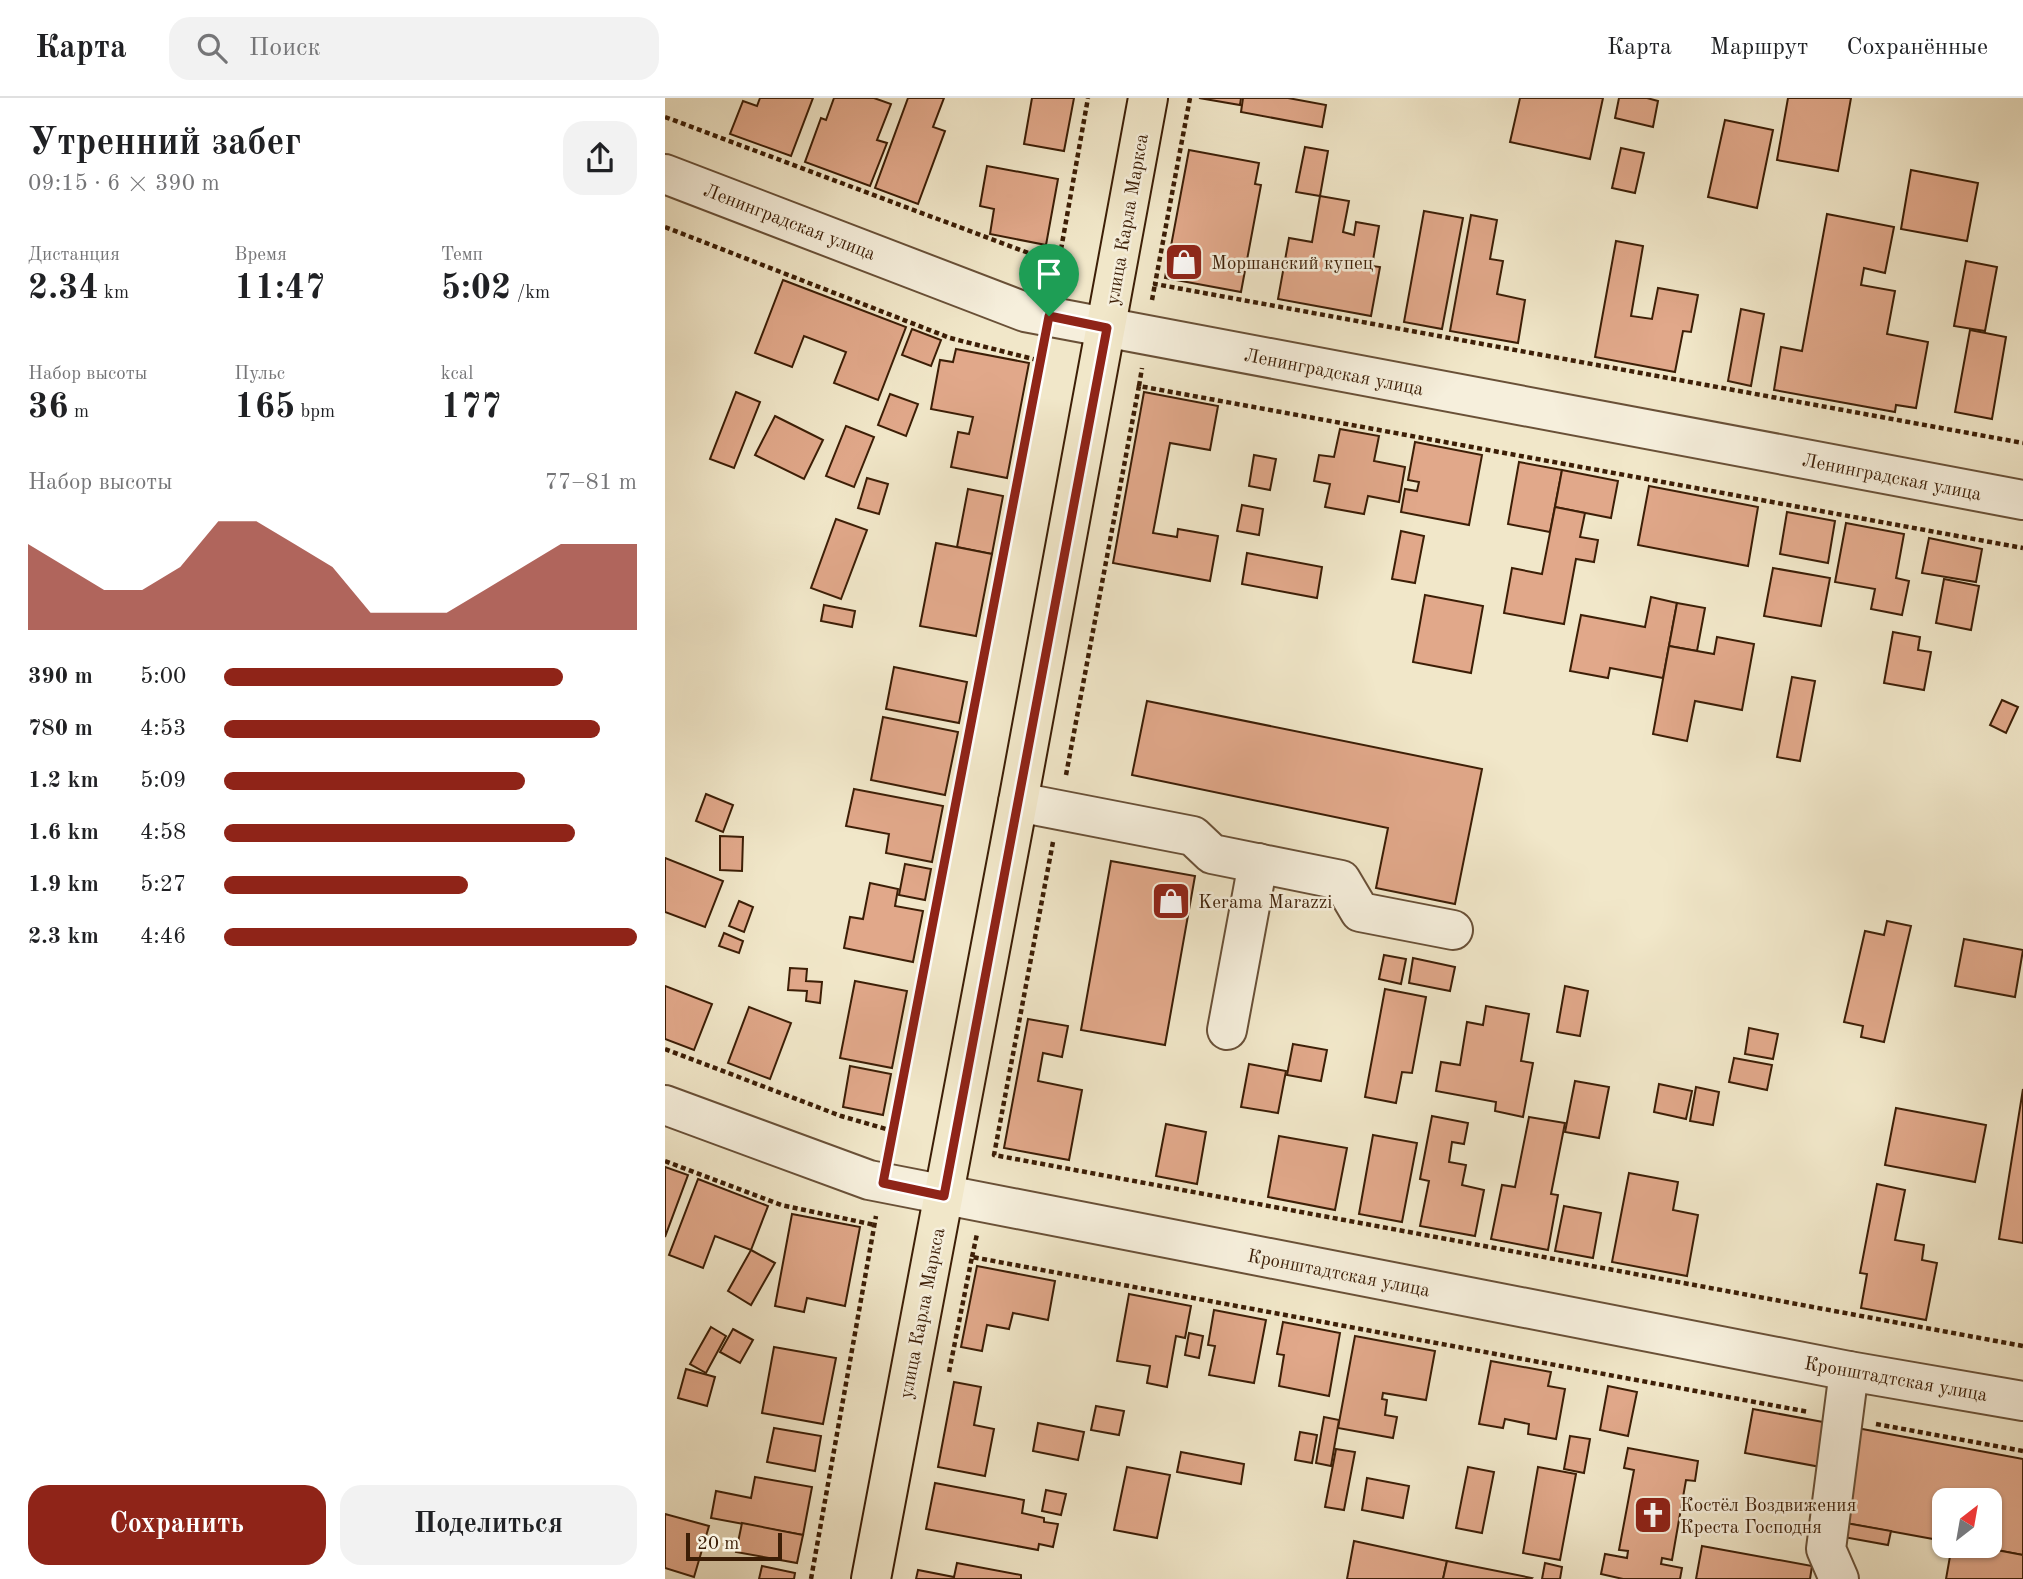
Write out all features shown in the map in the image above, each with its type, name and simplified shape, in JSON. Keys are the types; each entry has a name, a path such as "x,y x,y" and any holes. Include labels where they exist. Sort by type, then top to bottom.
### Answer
{"main road":[{"name":"улица Карла Маркса","path":"871,1579 1019,802 1148,98"}],"street":[{"name":"Ленинградская улица","path":"665,174 1025,312 2023,500"},
{"path":"1019,802 1193,836 1212,855 1342,880 1360,912 1453,930"},
{"path":"1227,1030 1258,863"},
{"name":"Кронштадтская улица","path":"665,1105 869,1180 1849,1371 2023,1401"},
{"path":"1839,1579 1826,1549 1849,1371"}],"path":[{"path":"811,1579 874,1225 1041,362 1088,98"},
{"path":"1190,98 1155,284 2023,443"},
{"path":"665,117 1058,264"},
{"path":"665,227 950,338 1041,362"},
{"path":"2023,548 1139,386 994,1155 2023,1346"},
{"path":"665,1049 841,1116 893,1131"},
{"path":"665,1161 781,1205 874,1225"},
{"path":"948,1378 972,1257 2023,1451"}],"building":[{"path":"760,98 813,98 791,156 730,134 743,101 757,106"},
{"path":"834,98 874,98 891,104 877,140 887,143 870,186 805,162 821,118 826,120"},
{"path":"908,98 944,98 933,127 945,131 918,204 875,188"},
{"path":"1032,98 1074,98 1064,151 1024,144"},
{"path":"1199,98 1241,98 1240,105"},
{"path":"1243,98 1288,98 1326,105 1322,127 1241,112"},
{"path":"1520,98 1603,98 1590,159 1510,142"},
{"path":"1619,98 1647,98 1658,101 1653,127 1615,118"},
{"path":"1788,98 1851,98 1838,171 1777,160"},
{"path":"1725,120 1773,130 1757,208 1708,197"},
{"path":"1305,147 1328,151 1320,196 1296,192"},
{"path":"1621,148 1644,153 1635,193 1612,188"},
{"path":"1189,150 1259,163 1255,184 1261,185 1241,292 1165,278"},
{"path":"987,166 1058,179 1046,245 990,234 994,209 980,206"},
{"path":"1911,170 1978,183 1967,241 1901,229"},
{"path":"1320,196 1349,201 1343,232 1354,235 1356,222 1379,226 1372,266 1380,267 1371,316 1278,299 1289,238 1312,242"},
{"path":"1424,211 1463,218 1442,329 1404,322"},
{"path":"1827,214 1894,227 1885,273 1864,268 1861,285 1895,291 1887,334 1928,342 1916,408 1896,405 1895,412 1774,390 1781,347 1802,351"},
{"path":"1471,215 1497,220 1490,259 1503,261 1497,294 1525,300 1518,343 1450,331"},
{"path":"1616,241 1643,246 1631,316 1652,319 1658,288 1698,295 1691,332 1683,331 1675,372 1595,357"},
{"path":"1966,261 1997,267 1985,331 1954,326"},
{"path":"783,280 906,327 878,400 834,383 846,352 804,336 792,367 755,353"},
{"path":"1741,309 1764,314 1751,386 1728,381"},
{"path":"912,329 941,340 931,366 902,355"},
{"path":"1970,330 2006,337 1992,419 1955,412"},
{"path":"956,349 1029,363 1007,478 951,467 958,432 969,434 973,417 931,409 940,360 953,362"},
{"path":"736,392 760,402 734,468 710,459"},
{"path":"1144,392 1218,406 1210,450 1170,443 1153,533 1177,537 1178,529 1218,536 1210,581 1113,563"},
{"path":"890,394 918,404 906,436 878,425"},
{"path":"775,416 823,440 804,479 755,455"},
{"path":"846,426 874,437 854,487 826,476"},
{"path":"1340,429 1379,436 1374,461 1405,467 1399,502 1368,496 1364,514 1325,507 1330,484 1314,481 1319,455 1334,457"},
{"path":"1415,442 1482,455 1469,525 1401,512 1405,489 1417,491 1419,482 1408,480"},
{"path":"1254,455 1276,459 1270,490 1249,486"},
{"path":"1519,462 1562,470 1550,532 1508,524"},
{"path":"1562,470 1618,481 1611,518 1555,507"},
{"path":"867,478 888,484 879,514 858,508"},
{"path":"1649,486 1758,507 1748,566 1638,545"},
{"path":"968,489 1003,496 992,554 957,547"},
{"path":"1242,505 1263,509 1259,535 1237,531"},
{"path":"1555,507 1585,513 1580,537 1598,540 1594,562 1576,559 1564,624 1504,613 1512,568 1542,574"},
{"path":"1787,512 1835,521 1828,563 1780,554"},
{"path":"836,519 867,530 841,599 811,588"},
{"path":"1846,523 1904,534 1896,578 1909,581 1902,615 1871,609 1875,589 1835,582"},
{"path":"1401,531 1424,536 1415,583 1392,579"},
{"path":"1929,538 1982,549 1976,582 1922,573"},
{"path":"936,543 992,554 976,636 920,626"},
{"path":"1247,553 1322,567 1317,598 1242,584"},
{"path":"1773,568 1830,578 1821,626 1764,616"},
{"path":"1944,579 1979,586 1971,630 1936,623"},
{"path":"1425,595 1483,606 1471,673 1413,662"},
{"path":"1651,597 1677,603 1663,678 1610,668 1608,678 1570,671 1581,615 1645,627"},
{"path":"1677,603 1705,608 1697,651 1669,646"},
{"path":"824,605 855,611 852,627 821,621"},
{"path":"1893,632 1920,637 1918,650 1931,652 1924,690 1884,683"},
{"path":"1717,637 1754,644 1742,710 1695,701 1687,741 1653,734 1669,646 1714,654"},
{"path":"894,667 967,682 959,723 886,709"},
{"path":"1792,677 1815,681 1800,761 1777,757"},
{"path":"2002,700 2018,707 2006,733 1990,725"},
{"path":"1147,701 1482,769 1455,904 1376,888 1388,828 1132,775"},
{"path":"883,717 958,732 945,795 871,780"},
{"path":"854,789 943,806 932,862 886,853 889,834 846,826"},
{"path":"706,794 733,805 723,832 696,821"},
{"path":"720,836 743,837 742,871 720,870"},
{"path":"665,858 723,881 705,927 665,912"},
{"path":"1111,861 1195,876 1165,1045 1081,1030"},
{"path":"905,864 931,869 925,900 899,895"},
{"path":"870,883 898,889 895,906 923,911 913,962 844,948 850,917 863,919"},
{"path":"739,901 753,907 744,932 729,926"},
{"path":"1887,921 1911,926 1884,1042 1861,1037 1863,1026 1844,1022 1865,931 1884,935"},
{"path":"724,933 743,941 739,953 719,946"},
{"path":"1964,939 2023,950 2015,997 1955,986"},
{"path":"1384,955 1406,959 1401,984 1379,979"},
{"path":"1413,958 1455,967 1450,991 1409,983"},
{"path":"790,968 807,969 806,981 822,982 820,1003 806,1001 807,991 788,990"},
{"path":"855,981 907,991 892,1068 840,1058"},
{"path":"665,986 712,1004 694,1050 665,1039"},
{"path":"1565,986 1588,991 1580,1036 1557,1032"},
{"path":"1385,989 1426,997 1412,1073 1402,1072 1396,1103 1365,1097"},
{"path":"1486,1006 1529,1014 1521,1061 1533,1063 1523,1117 1495,1111 1496,1102 1436,1091 1441,1062 1460,1065 1467,1022 1483,1025"},
{"path":"749,1007 791,1023 770,1079 728,1063"},
{"path":"1028,1019 1068,1026 1062,1057 1043,1053 1038,1081 1082,1090 1069,1160 1004,1148"},
{"path":"1749,1028 1778,1034 1773,1059 1745,1054"},
{"path":"1293,1044 1327,1050 1321,1081 1287,1075"},
{"path":"1734,1058 1772,1065 1767,1090 1729,1082"},
{"path":"1249,1064 1286,1071 1278,1113 1241,1107"},
{"path":"850,1066 891,1074 883,1115 843,1107"},
{"path":"1575,1081 1609,1087 1599,1138 1565,1132"},
{"path":"1659,1084 1692,1091 1686,1119 1654,1112"},
{"path":"1696,1087 1719,1092 1713,1125 1690,1121"},
{"path":"2023,1089 2023,1243 1999,1239"},
{"path":"1896,1108 1986,1125 1975,1182 1885,1165"},
{"path":"1432,1116 1468,1123 1464,1144 1452,1142 1449,1162 1466,1165 1462,1185 1484,1190 1475,1236 1420,1226 1429,1181 1420,1179"},
{"path":"1529,1117 1565,1123 1551,1194 1558,1195 1548,1250 1491,1239 1502,1185 1515,1187"},
{"path":"1166,1124 1206,1132 1197,1184 1156,1176"},
{"path":"1373,1135 1417,1143 1402,1222 1359,1214"},
{"path":"1279,1136 1347,1148 1335,1210 1268,1197"},
{"path":"665,1167 688,1175 665,1237"},
{"path":"1629,1173 1678,1182 1673,1210 1698,1215 1687,1276 1612,1262"},
{"path":"698,1179 768,1206 751,1250 715,1236 703,1268 669,1255"},
{"path":"1877,1184 1905,1190 1895,1240 1924,1245 1922,1260 1937,1263 1926,1320 1861,1308 1867,1274 1860,1273"},
{"path":"1564,1206 1601,1213 1593,1258 1555,1251"},
{"path":"792,1214 860,1227 845,1306 807,1298 804,1312 775,1306"},
{"path":"751,1250 775,1263 751,1305 728,1291"},
{"path":"977,1266 1055,1281 1048,1320 1013,1313 1009,1329 987,1325 982,1351 961,1347"},
{"path":"1129,1294 1191,1306 1185,1338 1176,1336 1167,1387 1147,1383 1150,1366 1117,1361"},
{"path":"1214,1310 1266,1320 1254,1383 1209,1375 1215,1346 1208,1345"},
{"path":"1283,1322 1340,1333 1329,1396 1279,1386 1284,1355 1277,1354"},
{"path":"711,1327 726,1336 706,1373 690,1364"},
{"path":"733,1329 753,1340 740,1363 720,1352"},
{"path":"1189,1333 1203,1336 1199,1358 1185,1355"},
{"path":"1355,1336 1435,1351 1426,1400 1383,1393 1382,1399 1387,1400 1385,1415 1397,1417 1393,1438 1338,1428"},
{"path":"774,1347 836,1358 823,1424 762,1413"},
{"path":"1491,1361 1551,1372 1548,1386 1565,1389 1556,1439 1528,1434 1529,1424 1505,1419 1503,1428 1479,1424"},
{"path":"686,1369 715,1377 707,1406 678,1398"},
{"path":"954,1382 981,1387 974,1425 994,1429 985,1476 938,1467"},
{"path":"1608,1386 1637,1392 1628,1436 1600,1430"},
{"path":"1096,1406 1124,1411 1119,1435 1091,1430"},
{"path":"1753,1409 1834,1424 1826,1468 1745,1453"},
{"path":"1324,1417 1339,1420 1331,1466 1316,1463"},
{"path":"1038,1423 1084,1432 1078,1460 1033,1451"},
{"path":"774,1428 821,1436 815,1471 767,1462"},
{"path":"1857,1428 2023,1459 2023,1555 2002,1551 2002,1488 1932,1488 1932,1539 1840,1522"},
{"path":"1300,1432 1317,1435 1312,1463 1295,1460"},
{"path":"1570,1436 1590,1439 1584,1473 1564,1469"},
{"name":"Костёл Воздвижения Креста Господня","path":"1628,1448 1698,1461 1695,1481 1686,1480 1672,1560 1662,1558 1661,1564 1682,1568 1680,1579 1623,1579 1601,1574 1605,1554 1627,1558 1628,1551 1619,1550 1634,1470 1624,1468"},
{"path":"1336,1449 1355,1452 1344,1510 1325,1507"},
{"path":"1181,1452 1244,1464 1241,1484 1177,1472"},
{"path":"1127,1467 1170,1475 1157,1538 1114,1530"},
{"path":"1468,1467 1494,1472 1482,1533 1456,1528"},
{"path":"1538,1467 1576,1474 1560,1560 1523,1553"},
{"path":"755,1477 812,1487 803,1535 711,1518 716,1491 751,1498"},
{"path":"1367,1478 1409,1486 1403,1518 1362,1510"},
{"path":"935,1483 1024,1500 1022,1513 1044,1518 1044,1522 1058,1524 1053,1547 1039,1544 1038,1550 926,1529"},
{"path":"1046,1490 1066,1494 1061,1515 1042,1511"},
{"path":"665,1514 709,1526 694,1577 665,1568"},
{"path":"1840,1522 1891,1531 1888,1545 1838,1536"},
{"path":"742,1523 803,1535 797,1563 736,1552"},
{"path":"1354,1541 1447,1561 1443,1579 1347,1579"},
{"path":"1702,1546 1812,1566 1810,1579 1696,1579"},
{"path":"2002,1551 2023,1555 2023,1579 1946,1579 1950,1558 2002,1558"},
{"path":"1447,1561 1532,1578 1443,1579"},
{"path":"957,1563 1021,1575 1021,1579 916,1579 918,1570 954,1577"},
{"path":"1545,1563 1562,1567 1560,1579 1542,1579"},
{"path":"762,1566 795,1573 794,1579 759,1579"}],"place":[{"name":"Моршанский купец","path":"1184,262"},
{"name":"Kerama Marazzi","path":"1171,901"},
{"name":"Костёл Воздвижения Креста Господня","path":"1653,1515"}],"route":[{"path":"1049,316 1107,328 944,1196 883,1183 1049,316"}]}
